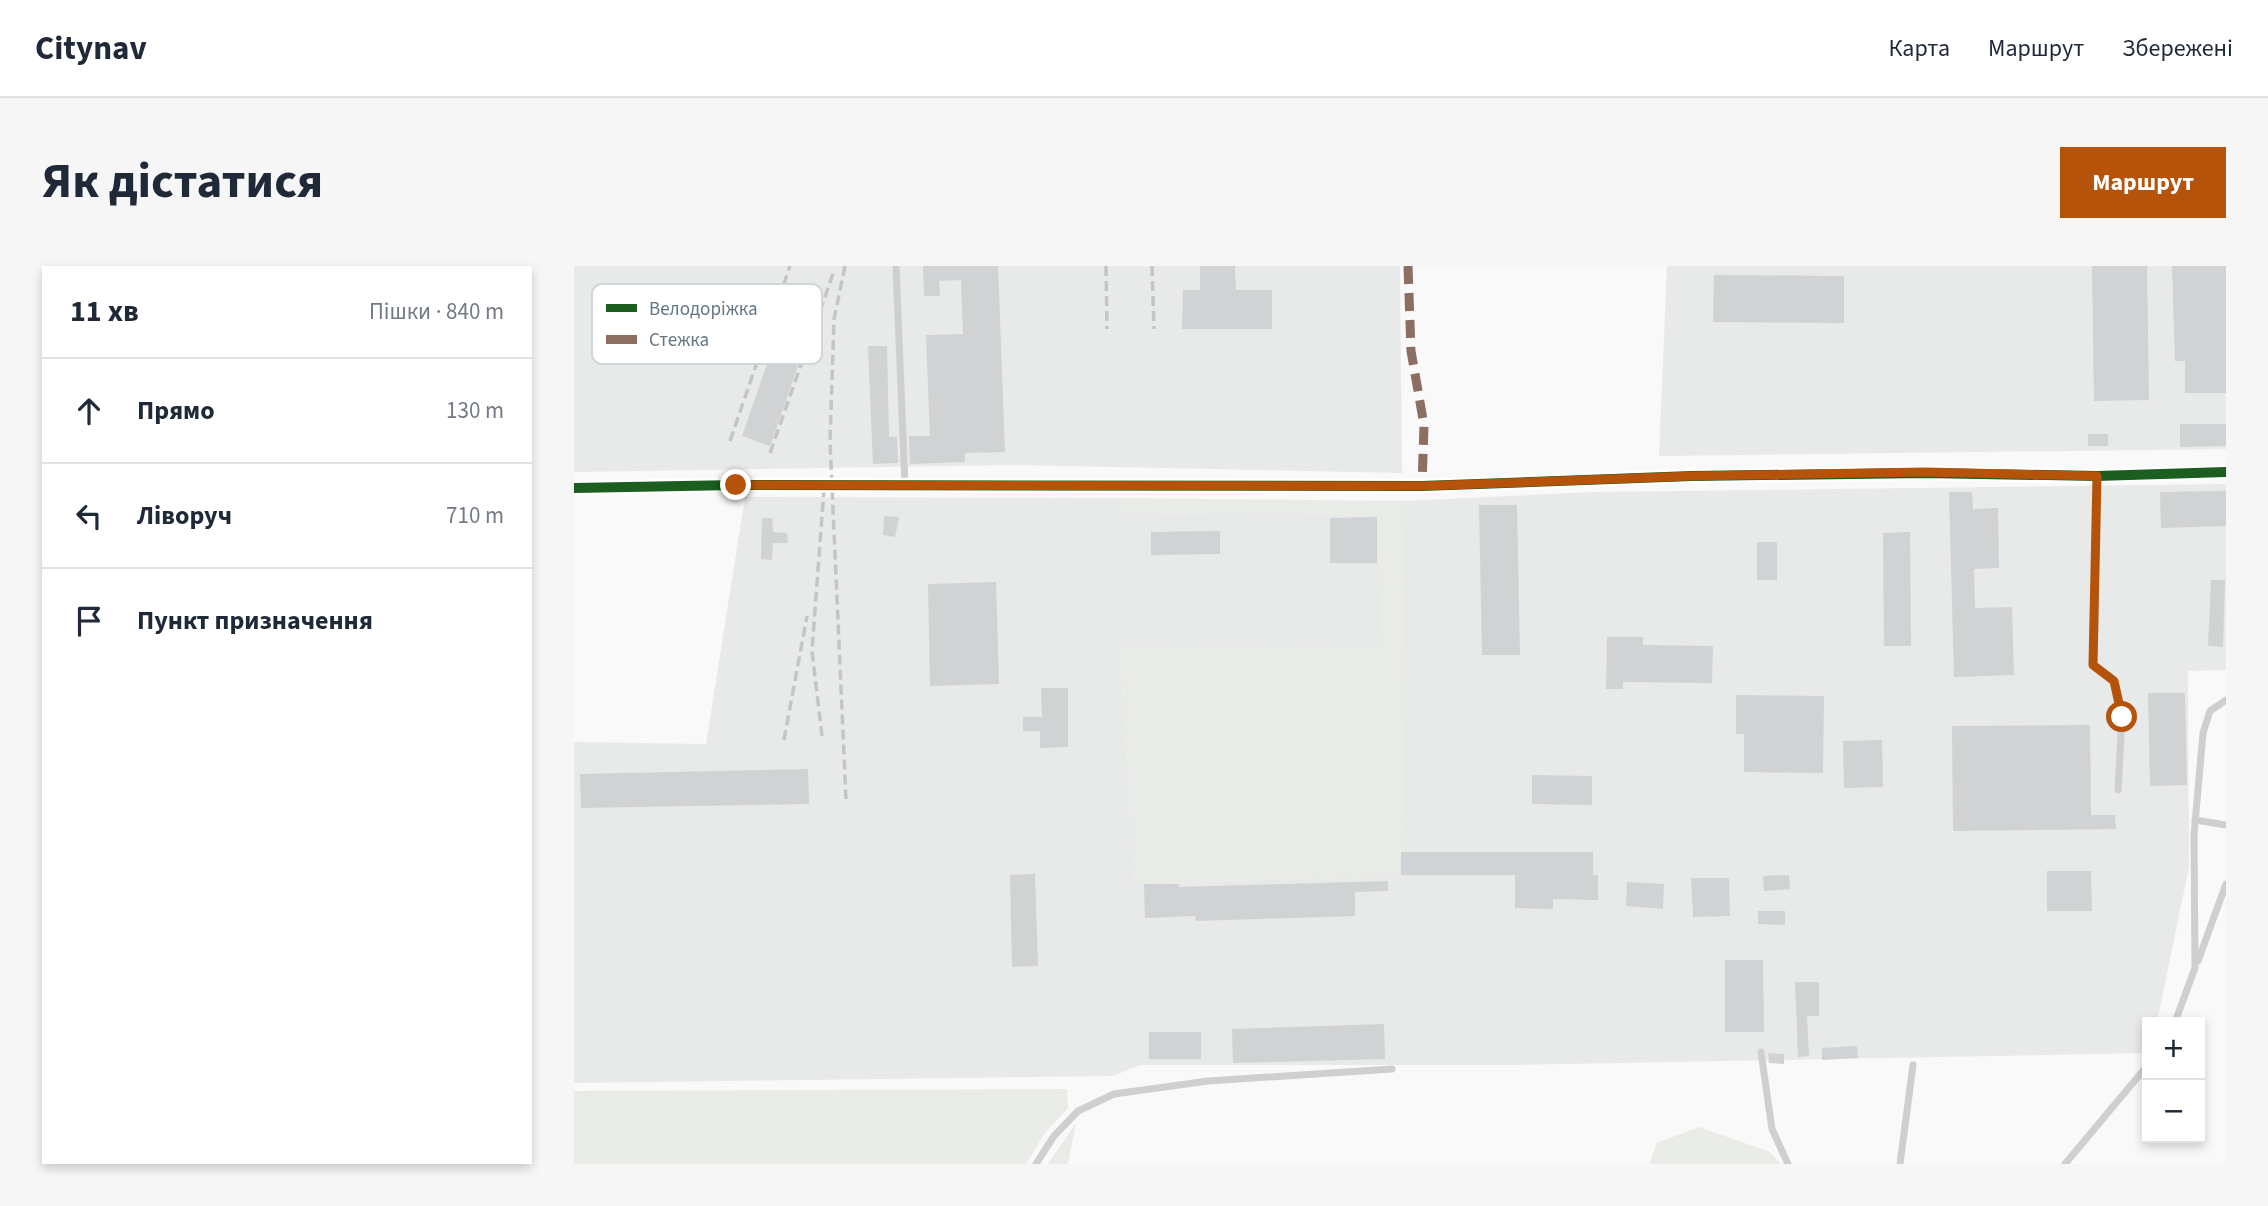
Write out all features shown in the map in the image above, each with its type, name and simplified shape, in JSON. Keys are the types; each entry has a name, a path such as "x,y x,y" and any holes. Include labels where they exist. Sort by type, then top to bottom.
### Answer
{"street":[{"path":"574,488 736,485 1422,486 1692,476 1925,472 2097,476 2226,472"}],"lane":[{"path":"896,266 905,486"},
{"path":"2097,476 2093,665 2114,681 2122,717 2118,790"},
{"path":"2195,968 2195,820 2205,722 2210,711 2226,700"},
{"path":"2195,820 2226,825"},
{"path":"2177,1017 2226,884"},
{"path":"1761,1052 1772,1129 1788,1164"},
{"path":"1900,1164 1913,1065"},
{"path":"1036,1164 1054,1136 1078,1111 1114,1094 1208,1081 1392,1069"},
{"path":"2065,1164 2142,1072"}],"shaded area":[{"path":"574,266 1400,266 1402,473 1010,465 574,472"},
{"path":"1667,266 2226,266 2226,449 1659,456"},
{"path":"2226,484 2226,670 2188,671 2189,867 2158,1017 2142,1017 2142,1053 1515,1065 1140,1065 1113,1076 574,1083 574,742 706,744 745,497 1117,498 1119,513 1380,515 1382,645 1121,649 1135,884 1401,875 1403,501 1593,492"},
{"path":"1117,498 1403,501 1401,875 1135,884 1121,648 1382,645 1380,515 1118,513"},
{"path":"1067,1089 1068,1108 1045,1133 1026,1164 574,1164 574,1091"},
{"path":"1076,1123 1068,1164 1048,1164"},
{"path":"1699,1127 1770,1152 1781,1164 1649,1164 1657,1143"}],"building":[{"path":"923,266 998,266 1005,452 965,453 965,462 910,464 909,436 930,436 926,335 963,334 961,280 939,281 940,296 924,296"},
{"path":"1200,266 1235,266 1236,290 1272,290 1272,329 1182,329 1183,290 1200,290"},
{"path":"2092,266 2147,266 2149,400 2094,401"},
{"path":"2172,266 2226,266 2226,393 2185,393 2185,361 2175,361"},
{"path":"1714,275 1844,276 1844,323 1713,322"},
{"path":"868,346 887,346 889,437 897,437 898,463 873,464"},
{"path":"767,364 799,364 770,446 742,436"},
{"path":"2180,424 2226,424 2226,446 2180,447"},
{"path":"2088,434 2108,434 2108,446 2088,446"},
{"path":"2226,491 2226,526 2161,528 2160,492"},
{"path":"1949,492 1972,492 1973,509 1998,508 1999,568 1974,569 1975,608 2012,607 2014,675 1954,677"},
{"path":"1479,505 1517,505 1520,655 1482,655"},
{"path":"884,516 899,517 895,537 883,535"},
{"path":"1377,517 1377,563 1330,563 1330,518"},
{"path":"762,518 772,518 773,532 787,533 788,543 773,543 772,560 761,559"},
{"path":"1220,531 1220,554 1151,555 1151,532"},
{"path":"1910,532 1911,646 1884,646 1883,533"},
{"path":"1757,542 1777,542 1777,580 1757,580"},
{"path":"2211,580 2225,580 2223,647 2208,646"},
{"path":"996,582 999,684 930,686 928,584"},
{"path":"1607,637 1643,637 1643,645 1713,646 1712,683 1623,682 1623,689 1606,689"},
{"path":"1041,688 1068,688 1068,747 1040,748 1040,731 1023,731 1023,717 1042,717"},
{"path":"2148,693 2185,693 2187,785 2150,786"},
{"path":"1736,695 1824,696 1823,773 1744,772 1744,734 1736,734"},
{"path":"2090,725 2091,815 2115,815 2116,829 1953,831 1952,726"},
{"path":"1882,740 1883,787 1844,788 1843,741"},
{"path":"808,769 809,804 581,808 580,774"},
{"path":"1532,775 1592,776 1592,805 1532,804"},
{"path":"1401,852 1593,852 1593,875 1598,875 1598,900 1553,899 1553,909 1515,908 1515,875 1401,875"},
{"path":"2047,871 2091,871 2092,911 2047,911"},
{"path":"1035,874 1038,966 1012,967 1010,875"},
{"path":"1789,875 1790,889 1764,891 1763,876"},
{"path":"1691,878 1729,878 1730,916 1693,917"},
{"path":"1388,881 1388,891 1355,892 1355,916 1196,921 1195,916 1145,918 1144,884 1179,884 1179,887"},
{"path":"1627,882 1664,884 1663,909 1626,906"},
{"path":"1758,911 1785,911 1785,925 1758,924"},
{"path":"1725,960 1763,960 1764,1032 1725,1032"},
{"path":"1795,982 1819,982 1819,1016 1807,1016 1809,1056 1798,1057"},
{"path":"1384,1024 1385,1059 1233,1063 1232,1029"},
{"path":"1149,1032 1201,1032 1201,1059 1149,1059"},
{"path":"1857,1046 1858,1058 1822,1060 1822,1048"},
{"path":"1768,1053 1784,1054 1784,1064 1769,1063"}],"railway":[{"path":"784,284 790,266"},
{"path":"845,266 834,319 830,442 846,799"},
{"path":"1106,266 1107,329"},
{"path":"1152,266 1154,329"},
{"path":"822,305 834,271"},
{"path":"730,441 756,364"},
{"path":"770,453 801,364"},
{"path":"822,736 812,651 824,489"},
{"path":"784,740 807,616"}],"marked path":[{"path":"1408,266 1411,351 1424,425 1422,486"}],"cycle path":[{"path":"574,488 736,485 1422,486 1692,476 1925,473 2097,476 2226,472"}],"route":[{"path":"736,485 1422,486 1692,476 1925,472 2097,476 2093,665 2114,681 2122,717"}]}
